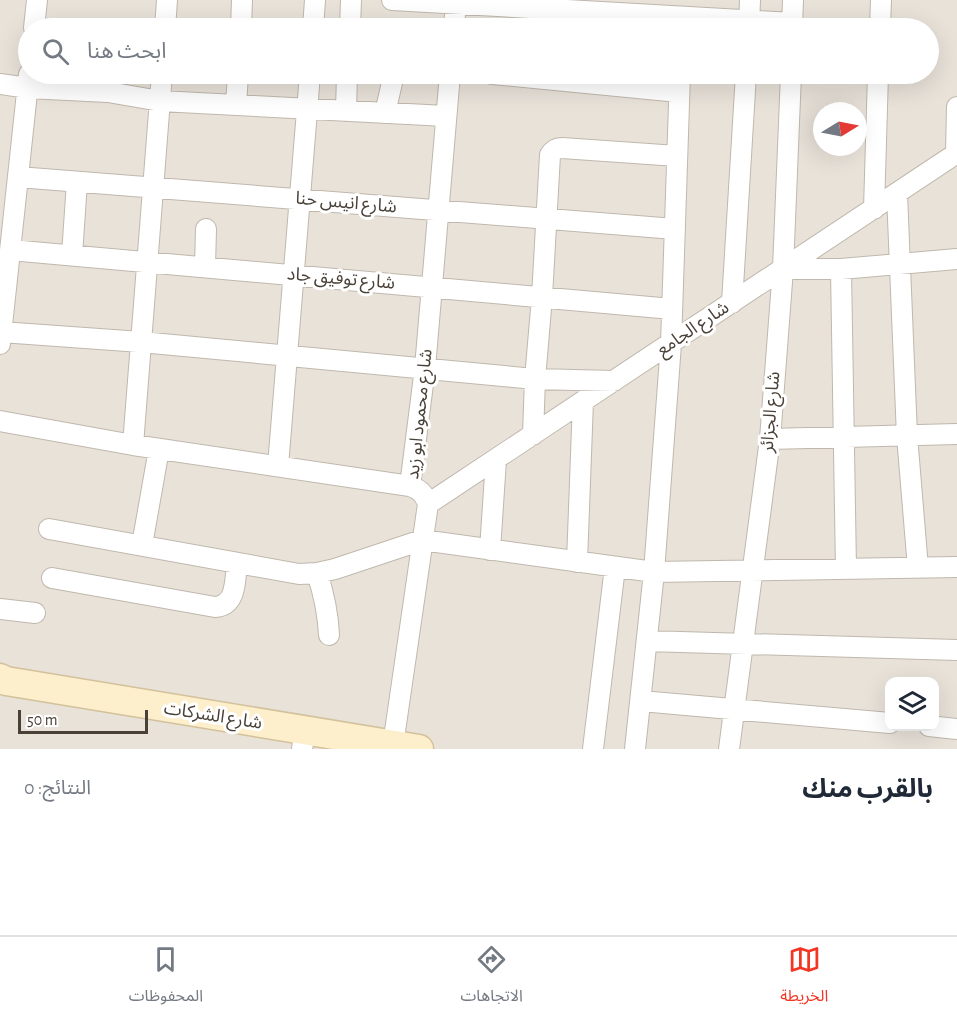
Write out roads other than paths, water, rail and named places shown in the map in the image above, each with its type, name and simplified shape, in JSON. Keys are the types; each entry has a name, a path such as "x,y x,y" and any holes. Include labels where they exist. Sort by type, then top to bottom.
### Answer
{"main road":[{"name":"شارع الشركات","path":"2,681 304,740 406,747"}],"street":[{"path":"35,18 37,0"},
{"path":"166,18 167,0"},
{"path":"242,18 243,0"},
{"path":"314,18 315,0"},
{"path":"350,18 351,0"},
{"path":"392,0 682,15 702,18"},
{"path":"749,18 750,0"},
{"path":"792,18 793,0"},
{"path":"880,18 881,0"},
{"path":"454,18 456,2"},
{"path":"0,84 18,81"},
{"path":"28,84 1,338 141,342 535,379 614,381"},
{"path":"111,84 160,101 446,116"},
{"path":"133,445 161,84"},
{"path":"236,105 237,84"},
{"path":"278,466 308,84"},
{"path":"346,111 347,84"},
{"path":"385,113 392,84"},
{"name":"شارع محمود ابو زيد","path":"406,747 422,540 428,504 425,495 419,489 410,486 425,368 449,84"},
{"path":"635,749 654,572 671,344 680,84"},
{"path":"732,303 745,84"},
{"name":"شارع الجزائر","path":"729,749 770,439 783,269 791,84"},
{"path":"874,209 878,84"},
{"path":"956,154 957,107"},
{"path":"532,435 550,155 557,148 562,148 677,156"},
{"name":"شارع الجامع","path":"428,504 956,154"},
{"name":"شارع انيس حنا","path":"18,177 675,229"},
{"path":"72,255 77,182"},
{"path":"897,194 907,436 918,568"},
{"path":"205,267 206,229"},
{"name":"شارع توفيق جاد","path":"10,250 672,309"},
{"path":"783,269 841,269 957,259"},
{"path":"841,269 846,569"},
{"path":"577,562 583,401"},
{"path":"0,421 133,445 410,486"},
{"path":"770,439 957,434"},
{"path":"142,545 159,449"},
{"path":"490,550 495,460"},
{"path":"49,529 299,574 335,569 422,540 654,572 957,567"},
{"path":"52,578 215,607 227,604 231,599 237,563"},
{"path":"593,749 615,567"},
{"path":"317,573 324,593 329,635"},
{"path":"0,609 35,612"},
{"path":"647,641 957,650"},
{"path":"640,701 885,723"},
{"path":"939,727 957,729"}]}
